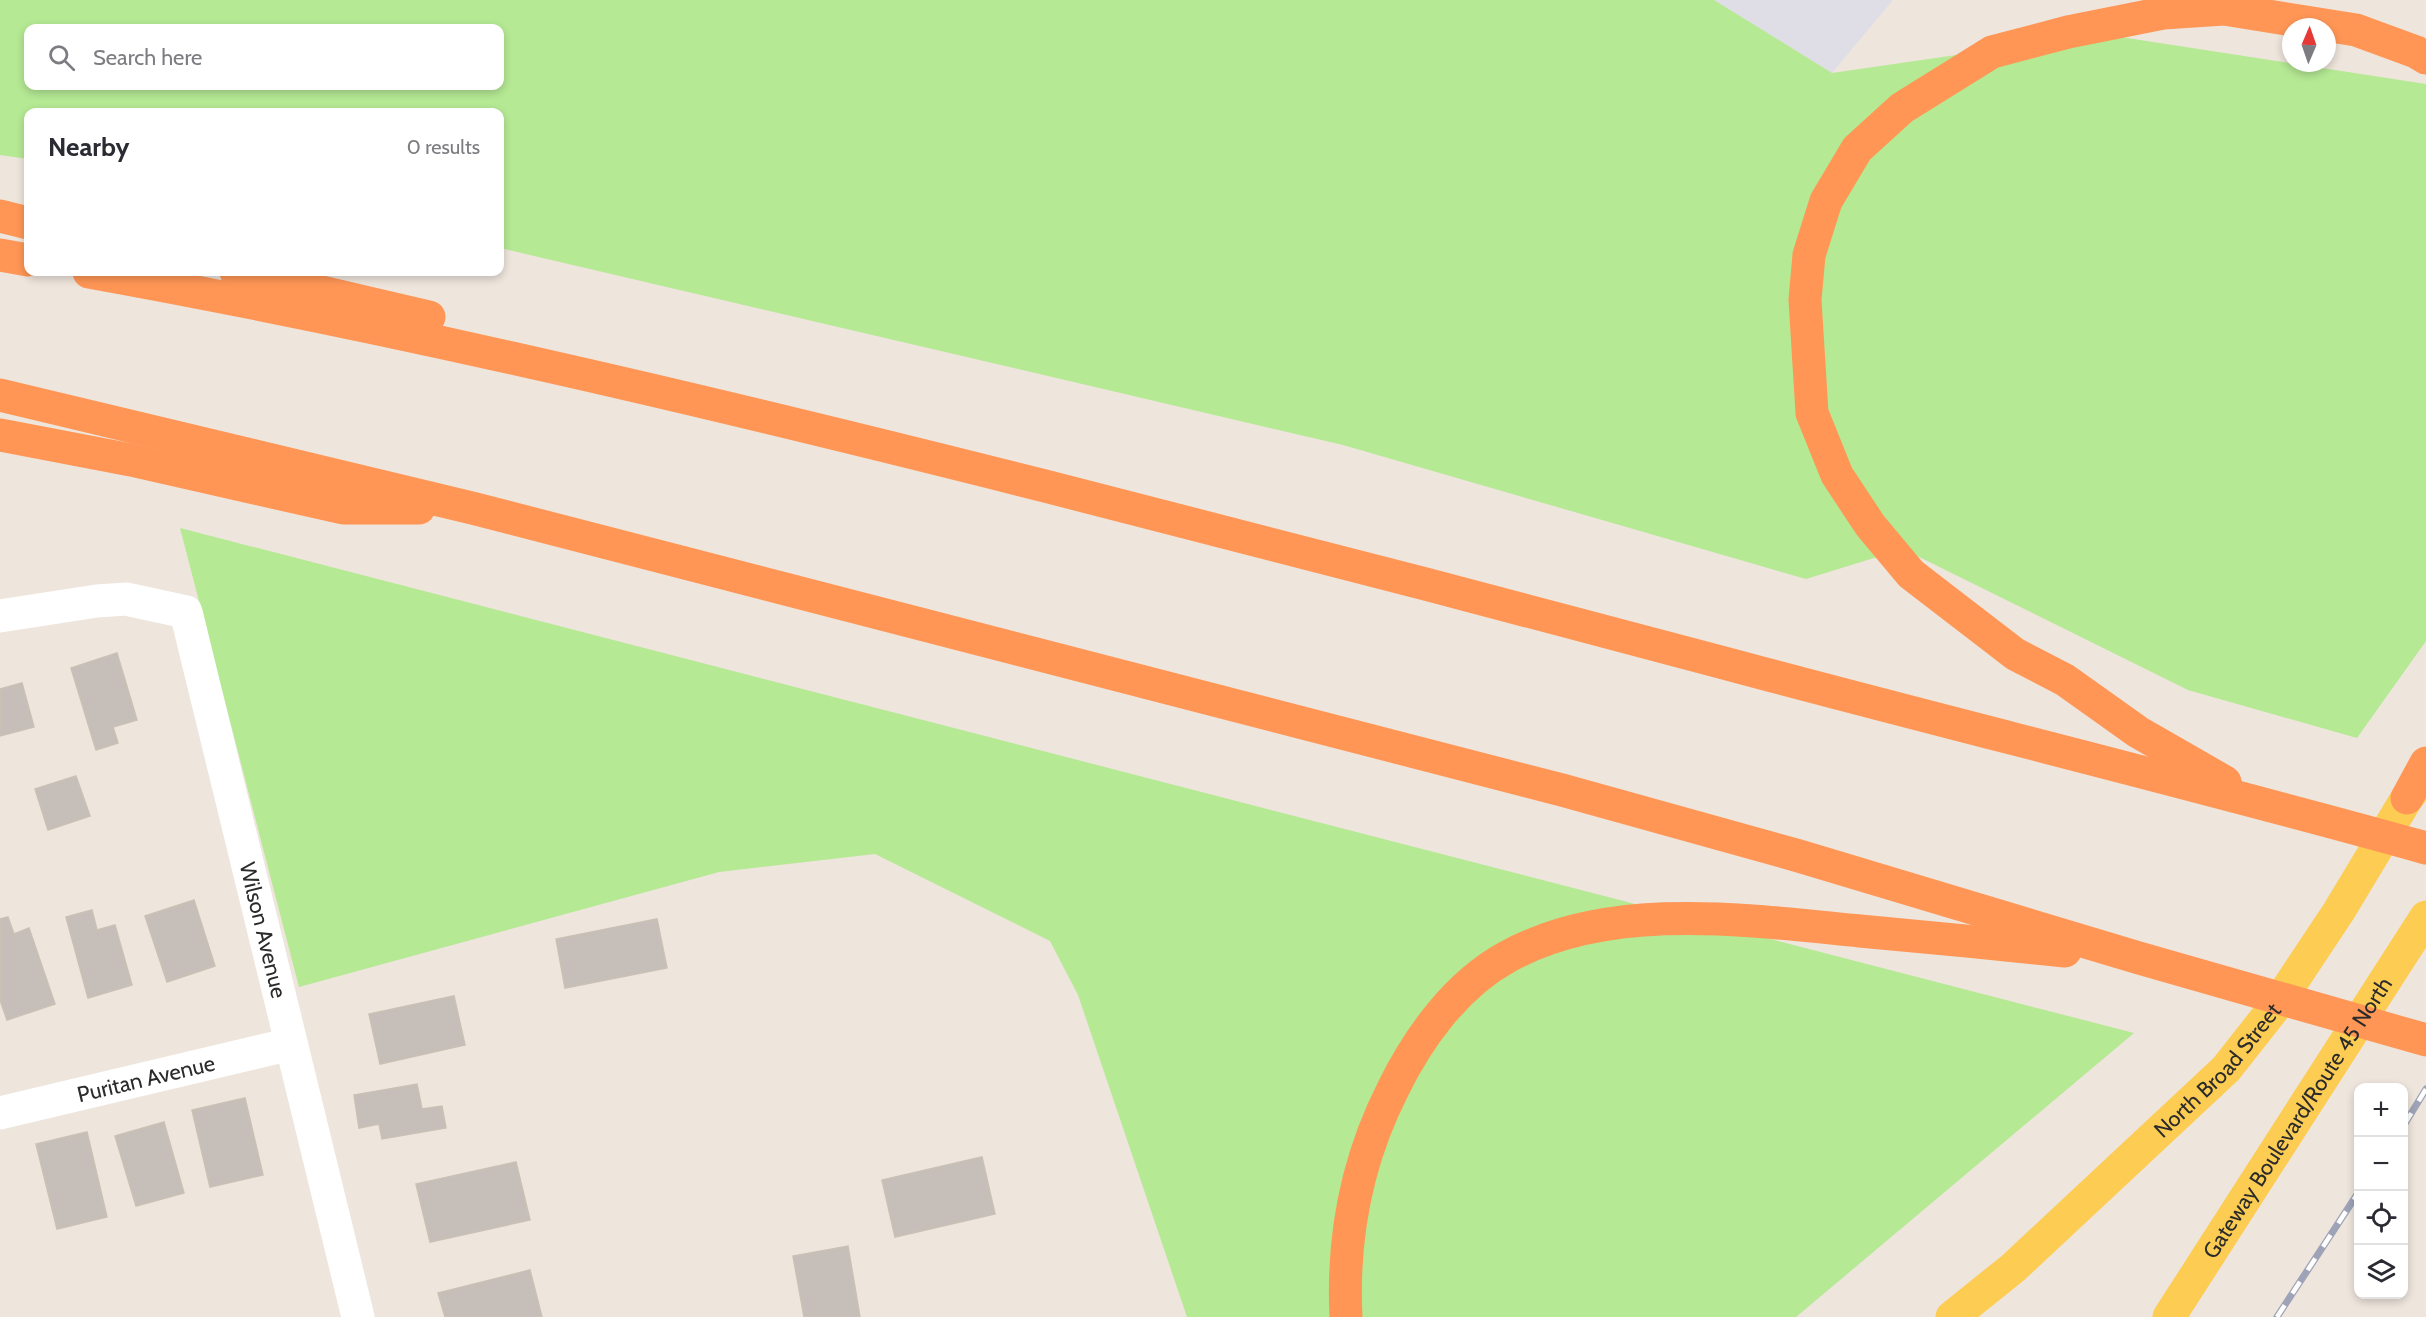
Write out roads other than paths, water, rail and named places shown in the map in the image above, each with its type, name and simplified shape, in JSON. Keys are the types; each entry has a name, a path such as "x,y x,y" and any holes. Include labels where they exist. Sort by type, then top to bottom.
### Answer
{"highway":[{"path":"2260,802 2138,732 2065,681 2015,654 1911,574 1877,533 1837,475 1812,412 1805,300 1809,255 1826,201 1857,149 1902,108 1992,52 2068,32 2163,13 2224,9 2356,30 2416,52 2426,58"},
{"path":"0,216 24,222"},
{"path":"0,255 24,259"},
{"path":"111,276 216,295 466,347 751,413 1451,590 1930,719 2260,802 2426,848"},
{"path":"253,276 690,379 985,471"},
{"path":"0,395 472,508 1562,790 1810,859 2139,958 2426,1040"},
{"path":"0,435 131,460 343,508 472,508"},
{"path":"2417,785 2426,763"},
{"path":"1346,1317 1348,1229 1356,1187 1369,1143 1395,1084 1420,1042 1456,997 1481,975 1507,957 1533,945 1562,934 1592,927 1675,918 1809,926 2139,958"}],"main road":[{"name":"North Broad Street","path":"1952,1317 2013,1268 2226,1069 2278,1003 2417,785"},
{"name":"Gateway Boulevard/Route 45 North","path":"2169,1317 2426,917"}],"street":[{"name":"Wilson Avenue","path":"0,616 117,599 186,612 358,1317"},
{"name":"Puritan Avenue","path":"0,1113 291,1044"}],"railway":[{"path":"2408,1118 2426,1089"},
{"path":"2277,1317 2354,1199"}]}
